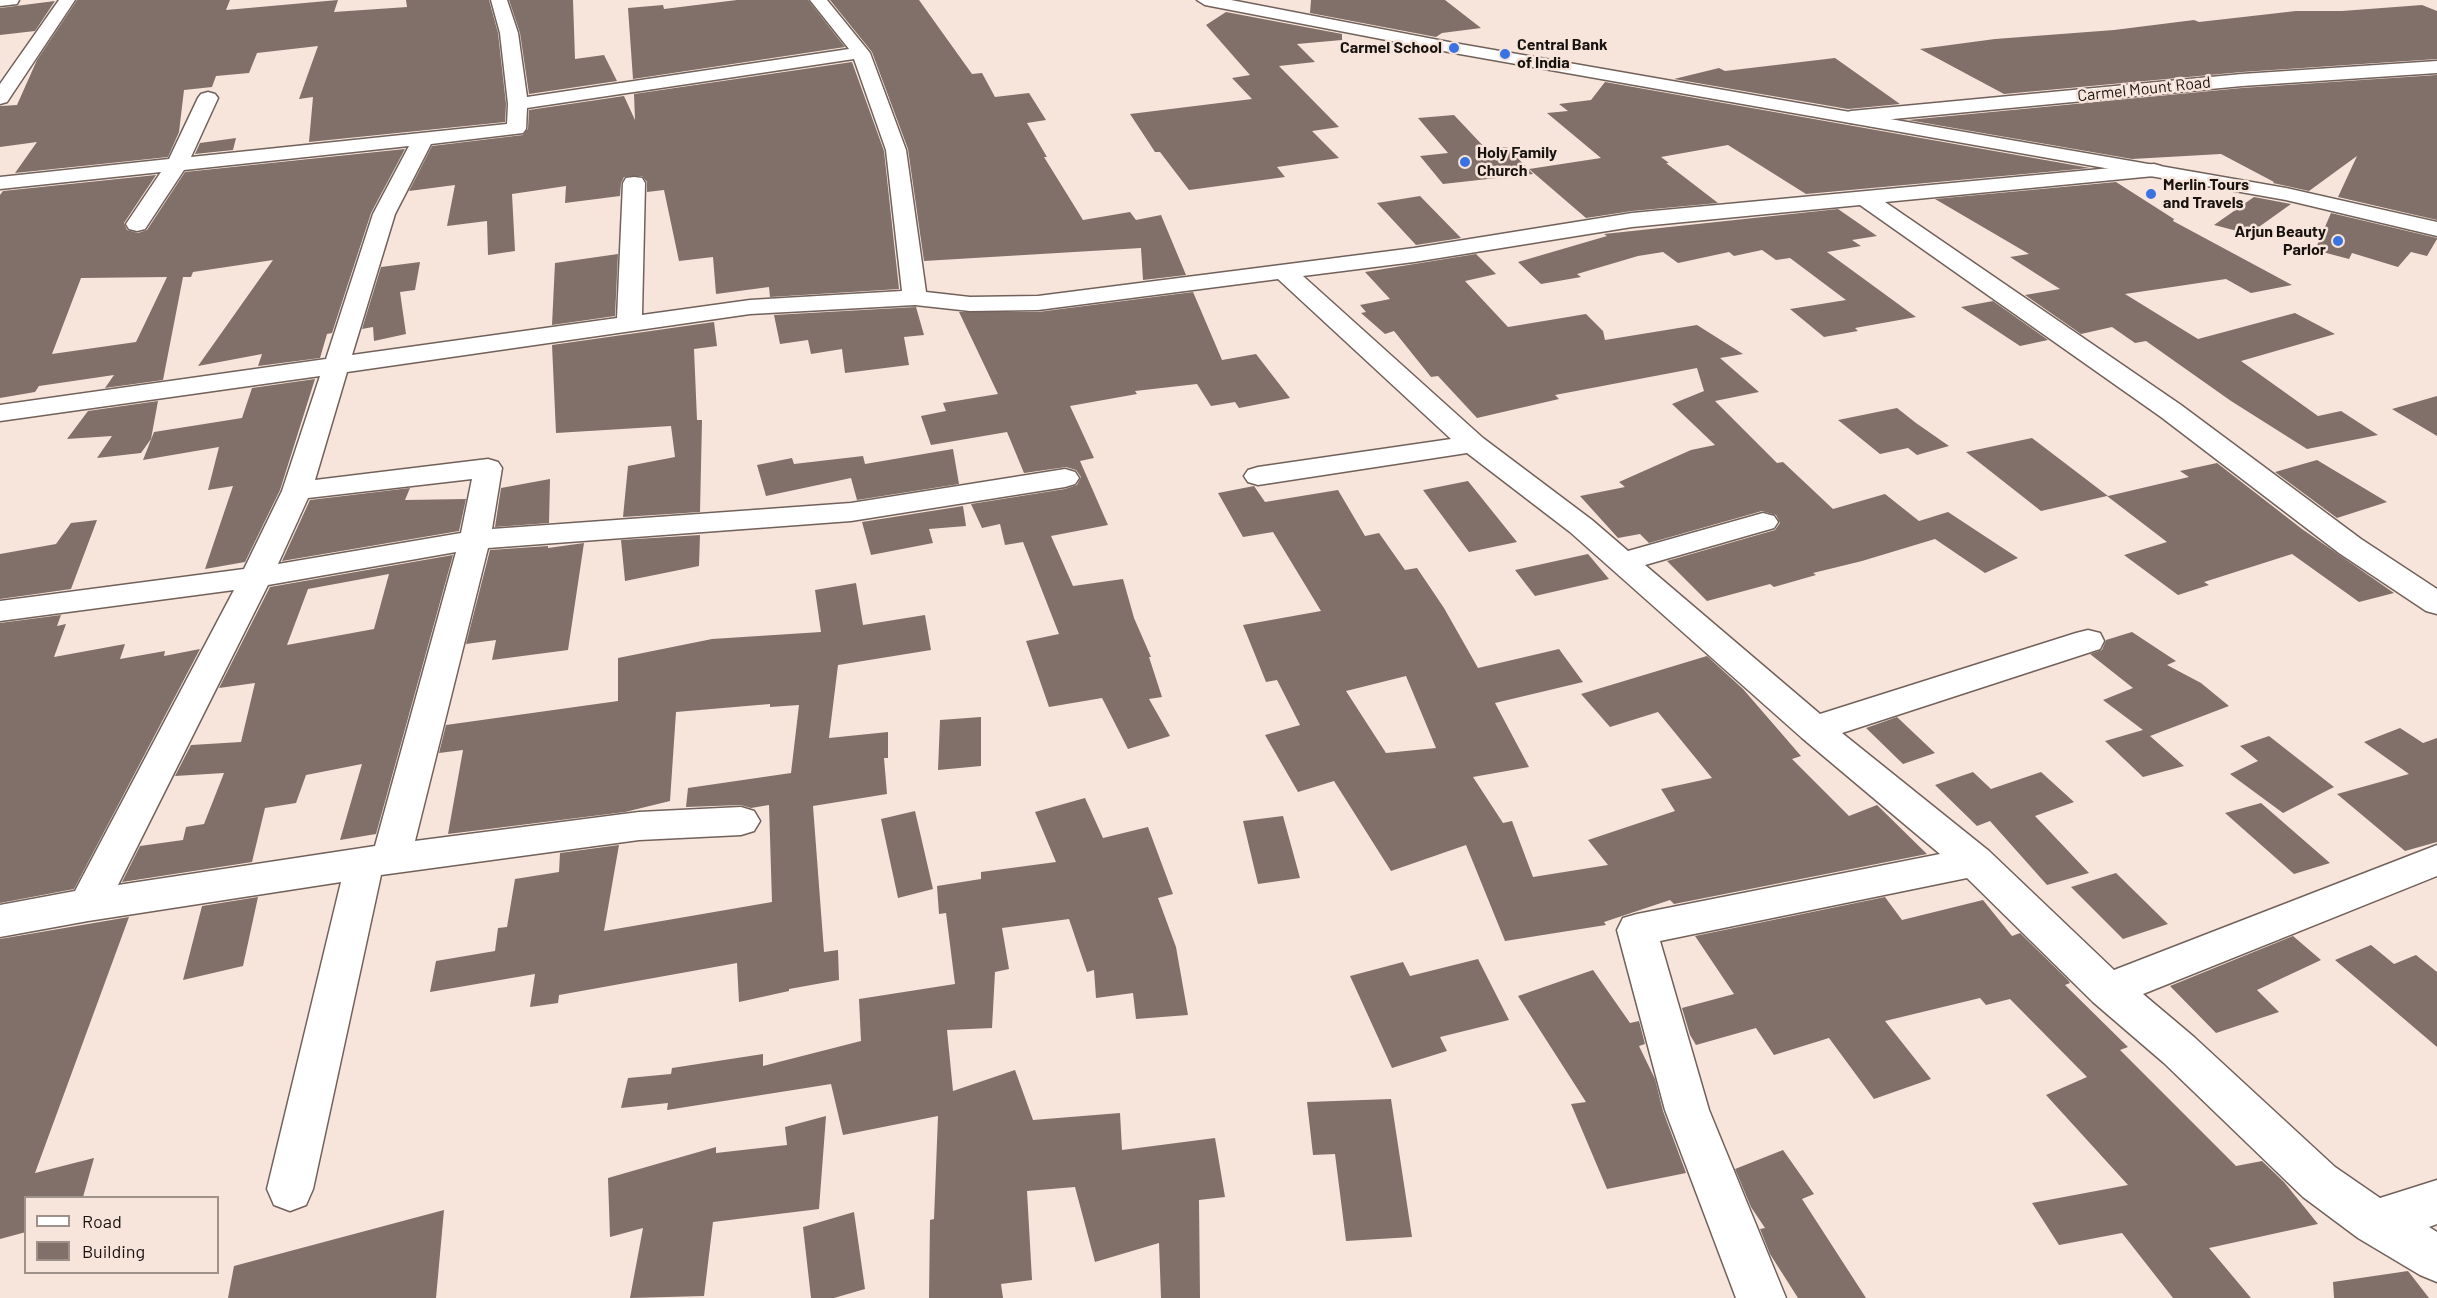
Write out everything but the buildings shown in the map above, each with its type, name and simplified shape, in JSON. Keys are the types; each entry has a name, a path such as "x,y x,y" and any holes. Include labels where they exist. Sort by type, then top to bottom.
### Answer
{"street":[{"path":"0,1 11,0"},
{"path":"0,98 67,0"},
{"path":"0,183 516,129 518,104 509,33 499,0"},
{"path":"818,0 861,53 896,150 915,298"},
{"path":"1205,0 1454,48 2286,194 2437,229"},
{"path":"518,104 861,53"},
{"name":"Carmel Mount Road","path":"1851,117 2242,80 2437,68"},
{"path":"136,224 176,166 208,98"},
{"path":"88,905 256,577 297,491 384,214 423,139"},
{"path":"0,413 750,307 915,298 969,304 1038,303 1414,255 1632,220 2154,170"},
{"path":"629,324 634,183"},
{"path":"1866,199 2172,411 2350,546 2437,604"},
{"path":"1284,272 1473,444 1581,526 1814,729 1976,862 2108,990 2179,1050 2276,1138 2319,1182 2375,1222 2437,1258"},
{"path":"1258,477 1473,444"},
{"path":"290,1189 378,861 475,540 488,468 297,491"},
{"path":"0,612 256,577 475,540 851,512 1065,478"},
{"path":"1622,562 1762,522"},
{"path":"1814,729 2088,641"},
{"path":"0,921 88,905 378,861 639,826 741,821"},
{"path":"2108,990 2437,860"},
{"path":"1761,1298 1687,1110 1637,930 1976,862"},
{"path":"2375,1222 2437,1202"}],"place":[{"name":"Carmel School","path":"1454,48"},
{"name":"Central Bank of India","path":"1505,54"},
{"name":"Holy Family Church","path":"1465,162"},
{"name":"Merlin Tours and Travels","path":"2151,194"},
{"name":"Arjun Beauty Parlor","path":"2338,241"}]}
